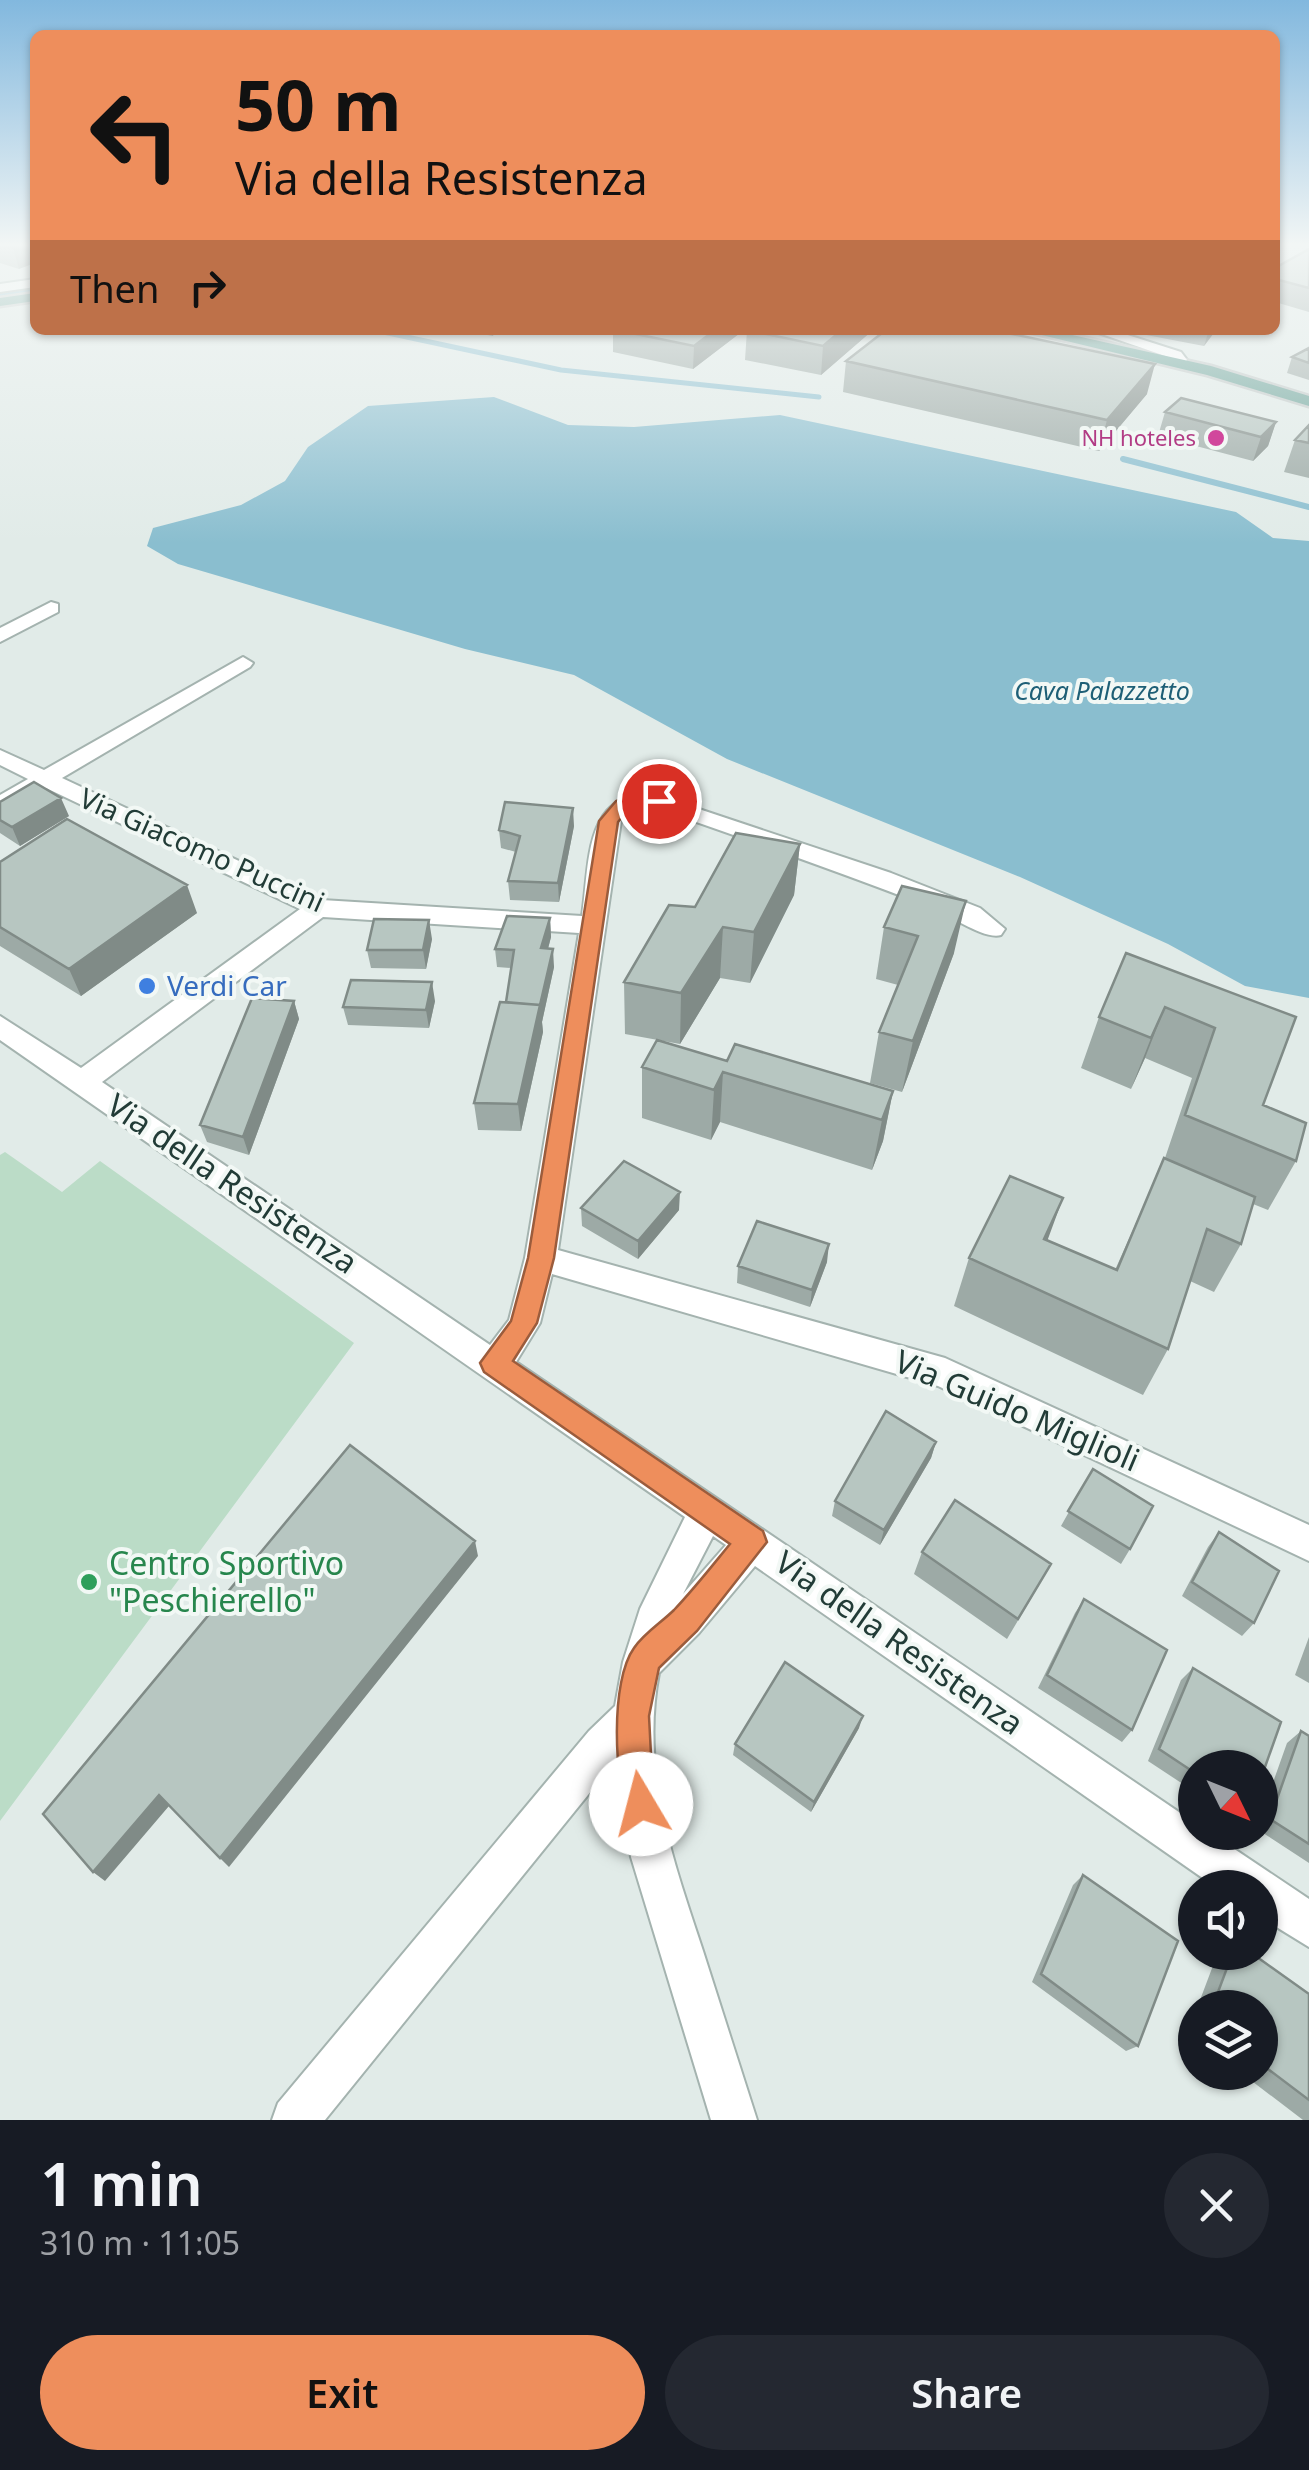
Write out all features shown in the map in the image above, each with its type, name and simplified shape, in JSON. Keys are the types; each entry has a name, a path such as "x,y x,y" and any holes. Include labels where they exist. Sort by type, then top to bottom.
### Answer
{"main road":[{"path":"1096,345 1177,363 1309,401"}],"street":[{"path":"1144,345 1176,355 1177,363"},
{"path":"0,636 52,608"},
{"path":"0,805 243,662"},
{"name":"Via Giacomo Puccini","path":"0,758 318,908 591,925"},
{"path":"493,1363 512,1344 524,1323 541,1258 609,821 623,805 635,800 659,801 882,879 971,914 992,930"},
{"path":"82,1082 318,908"},
{"name":"Via della Resistenza","path":"0,1026 1228,1870"},
{"name":"Via Guido Miglioli","path":"541,1258 945,1373 1309,1543"},
{"path":"708,1511 671,1577 645,1660 633,1716 635,1774 654,1865 734,2120"},
{"path":"645,1660 686,1620 752,1542"},
{"path":"296,2120 603,1745 633,1716"},
{"name":"Via della Resistenza","path":"1278,1904 1309,1925"}],"green space":[{"name":"Centro Sportivo \"Peschierello\"","path":"5,1152 62,1192 100,1161 354,1343 0,1821 0,1155"}],"water":[{"name":"Cava Palazzetto","path":"494,397 568,425 634,427 780,415 1236,512 1273,538 1309,541 1309,998 1245,986 1168,944 1020,877 727,759 574,675 465,649 178,564 147,546 153,528 241,505 285,481 308,447 368,406"}],"building":[{"path":"867,345 1064,345 1155,364 1107,420 846,361"},
{"path":"1309,348 1309,363 1292,357"},
{"path":"1181,398 1276,422 1261,437 1165,412"},
{"path":"1309,425 1309,443 1295,440"},
{"path":"34,782 61,798 12,827 0,820 0,802"},
{"path":"505,802 573,808 558,883 508,881 520,836 499,830"},
{"path":"67,819 187,885 69,969 0,927 0,862"},
{"path":"736,833 800,844 754,932 723,927 681,993 624,982 669,905 695,907"},
{"path":"902,886 966,901 913,1041 879,1032 918,936 884,927"},
{"path":"507,916 550,918 541,948 553,949 540,1005 506,1002 514,950 495,949"},
{"path":"374,919 429,920 423,950 367,950"},
{"path":"1126,953 1296,1017 1263,1105 1306,1123 1296,1161 1185,1115 1215,1028 1165,1007 1151,1038 1099,1017"},
{"path":"351,980 432,982 426,1010 343,1007"},
{"path":"252,998 294,1001 243,1137 200,1125"},
{"path":"500,1002 540,1005 518,1104 474,1103"},
{"path":"657,1040 727,1061 735,1044 893,1091 882,1120 723,1072 714,1090 642,1067"},
{"path":"1164,1158 1255,1197 1241,1244 1207,1229 1168,1349 969,1258 1010,1176 1063,1198 1044,1239 1117,1270"},
{"path":"624,1161 680,1192 638,1241 581,1208"},
{"path":"757,1221 829,1244 812,1290 738,1266"},
{"path":"886,1411 936,1442 884,1530 835,1501"},
{"path":"350,1445 475,1541 220,1858 159,1795 93,1872 43,1814"},
{"path":"1093,1469 1153,1506 1130,1549 1068,1511"},
{"path":"955,1500 1051,1564 1018,1619 922,1552"},
{"path":"1219,1532 1279,1571 1254,1623 1192,1582"},
{"path":"1084,1599 1167,1650 1132,1730 1047,1675"},
{"path":"785,1662 863,1716 814,1802 735,1744"},
{"path":"1193,1668 1281,1722 1271,1750 1178,1750 1178,1762 1159,1749"},
{"path":"1301,1731 1309,1736 1309,1844 1278,1824 1278,1796"},
{"path":"1083,1875 1178,1941 1138,2046 1041,1974"},
{"path":"1226,1970 1275,1970 1309,1994 1309,2100 1278,2077 1278,1990 1219,1990"}],"waterway":[{"path":"444,345 561,370 819,397"},
{"path":"1123,459 1309,507"}],"place":[{"name":"NH hoteles","path":"1216,438"},
{"name":"Verdi Car","path":"147,986"},
{"name":"Centro Sportivo \"Peschierello\"","path":"89,1582"}],"route":[{"path":"641,1804 635,1774 633,1716 645,1660 686,1620 752,1542 493,1363 512,1344 524,1323 541,1258 609,821 614,812 635,800 659,801"}]}
